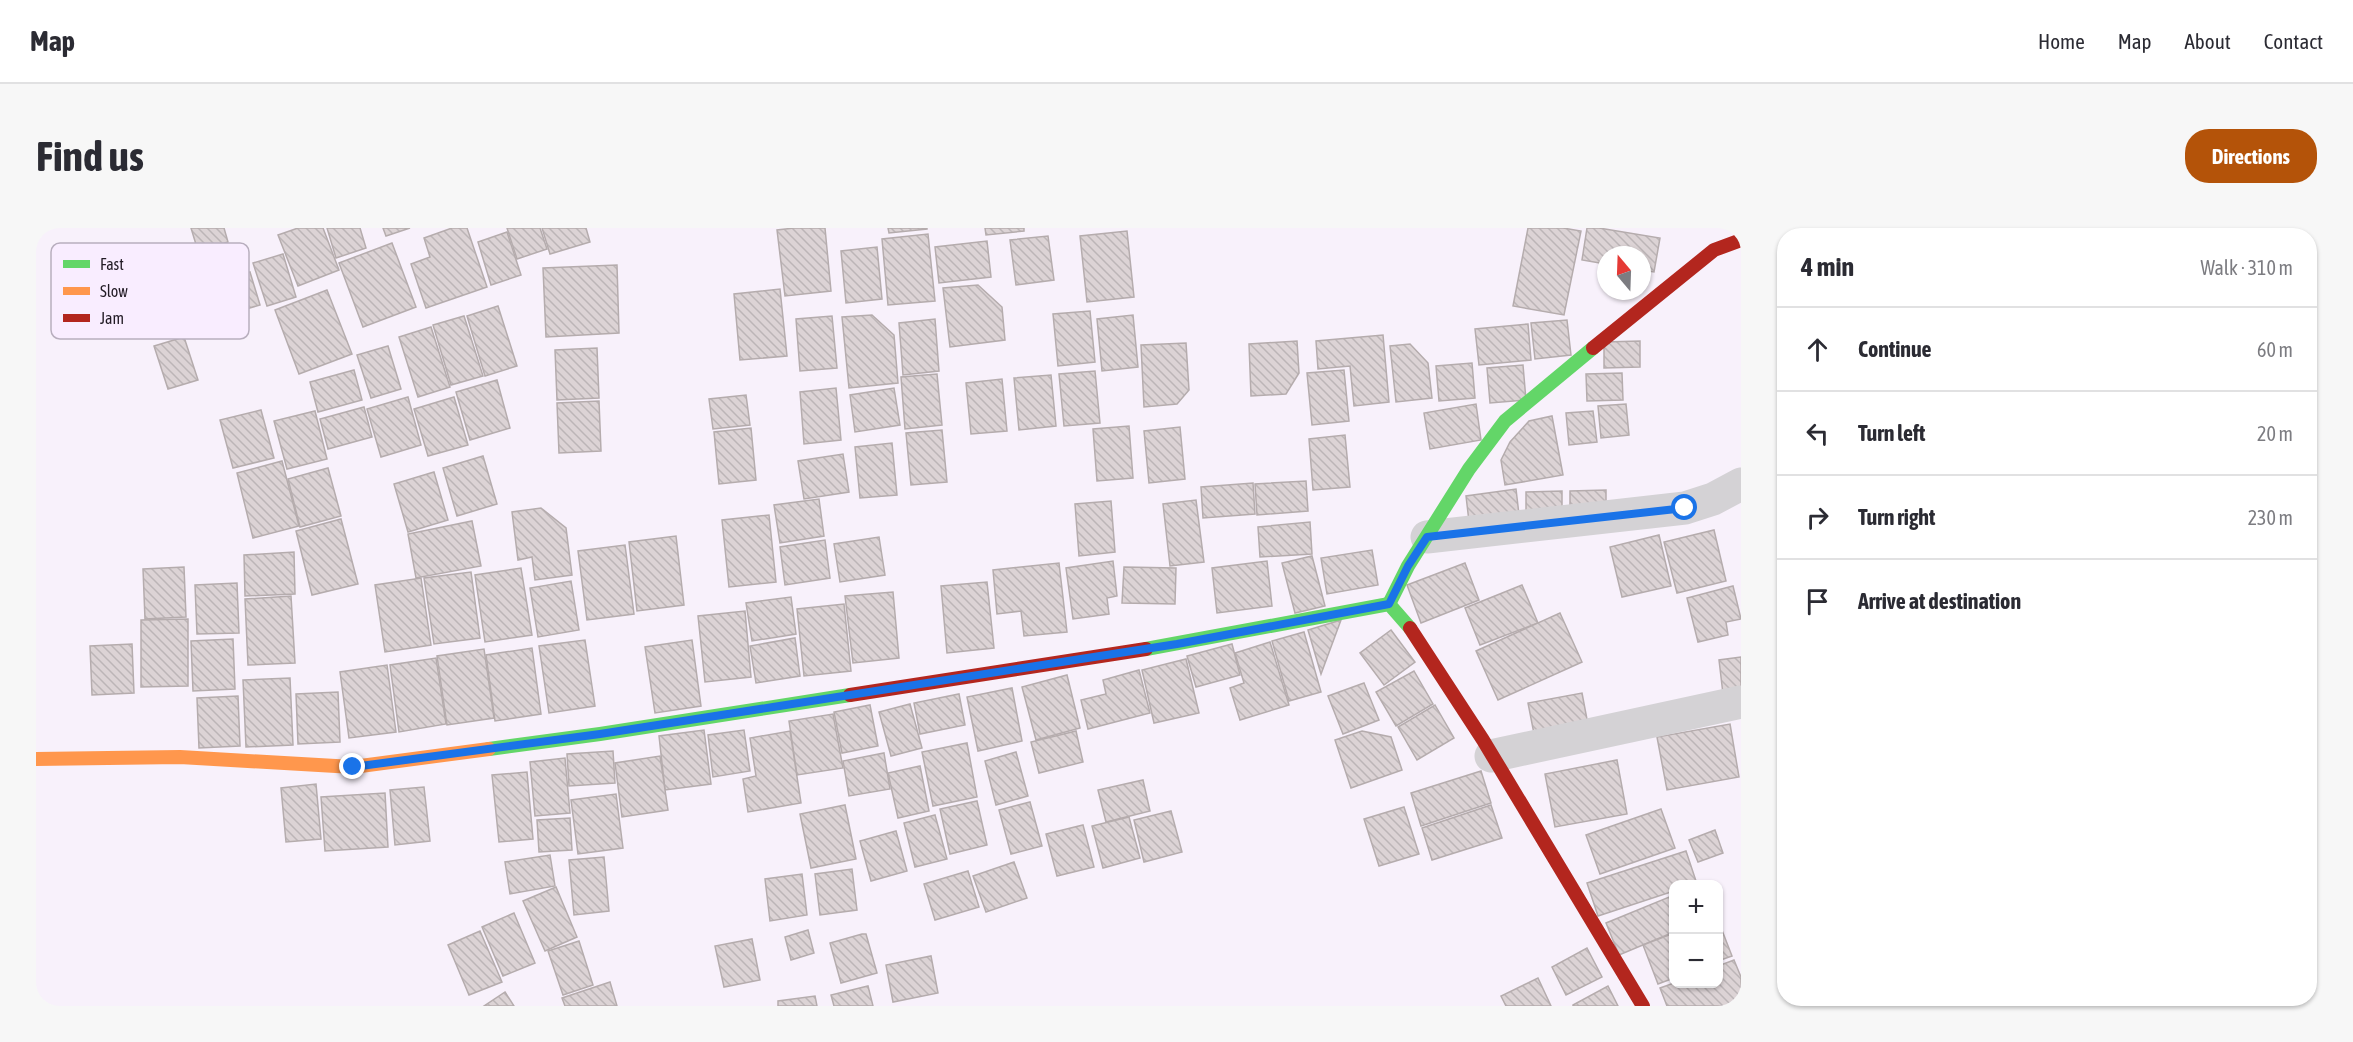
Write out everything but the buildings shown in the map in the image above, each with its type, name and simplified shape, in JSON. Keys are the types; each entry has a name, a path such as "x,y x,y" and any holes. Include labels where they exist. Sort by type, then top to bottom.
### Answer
{"street":[{"path":"1389,604 1408,566 1469,469 1505,422 1620,325 1714,250 1741,240"},
{"path":"1427,537 1685,508 1713,499 1741,484"},
{"path":"1389,604 1408,626 1491,756 1643,1006"},
{"path":"36,759 180,757 353,767 600,734 1177,644 1389,604"},
{"path":"1491,756 1741,702"}],"traffic: fast":[{"path":"1389,604 1408,566 1469,469 1505,421 1593,348"},
{"path":"1146,649 1389,604 1410,628"},
{"path":"489,749 850,695"}],"traffic: slow":[{"path":"36,759 180,757 353,767 489,749"}],"traffic: jam":[{"path":"1593,348 1714,250 1741,240"},
{"path":"1410,628 1483,740 1643,1006"},
{"path":"850,695 1146,649"}],"route":[{"path":"353,767 600,734 1004,669 1177,644 1389,604 1408,566 1427,537 1685,508"}]}
